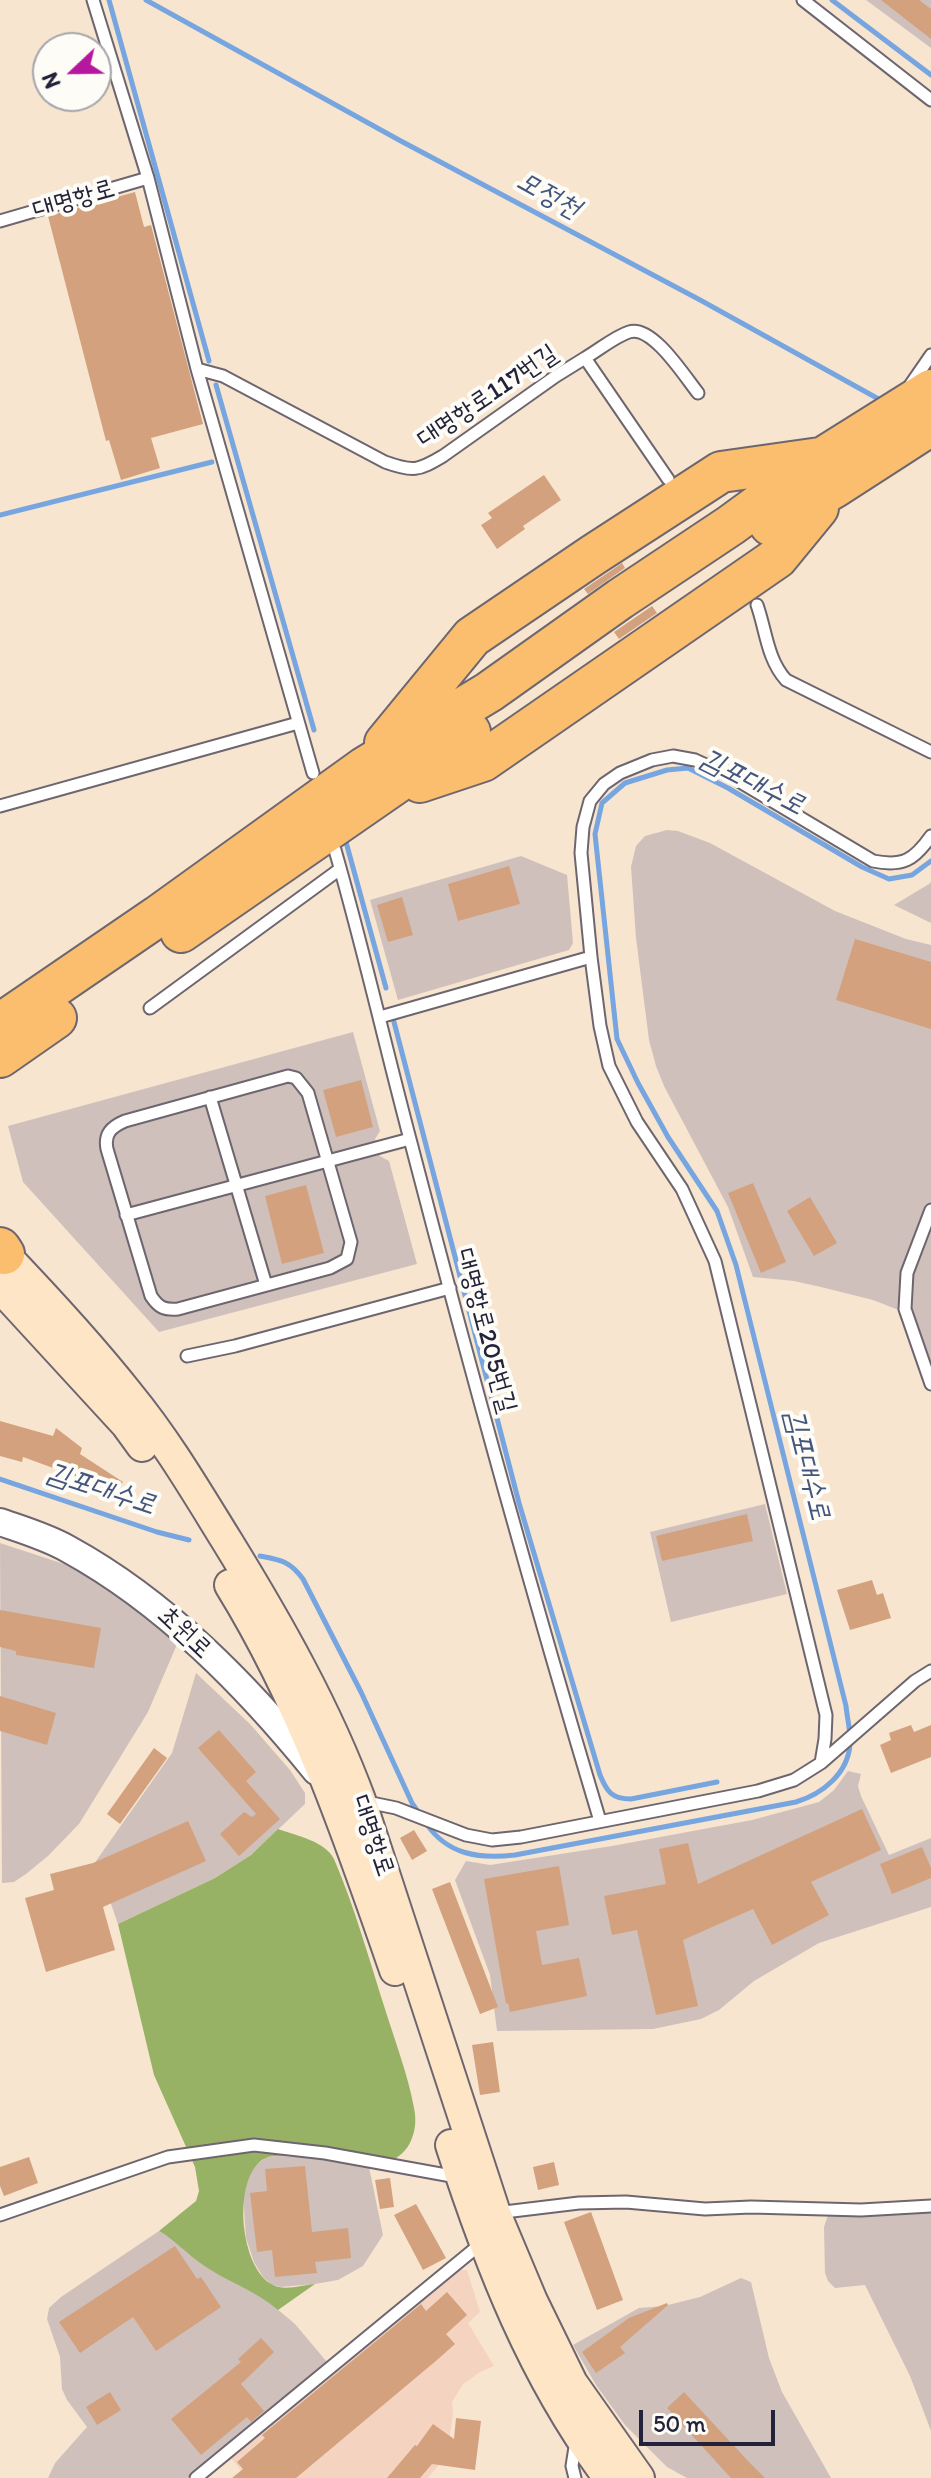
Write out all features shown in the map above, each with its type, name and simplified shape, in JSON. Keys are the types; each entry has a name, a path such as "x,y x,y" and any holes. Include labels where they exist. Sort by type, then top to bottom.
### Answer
{"highway":[{"path":"0,1057 489,692 731,525 833,463 927,388"},
{"path":"372,782 472,637 721,472 881,457 927,388"},
{"path":"0,1024 158,916 372,782 483,761 777,558 833,463"}],"main road":[{"name":"대명항로","path":"1,1260 156,1466 247,1613 346,1795 537,2366 609,2478"},
{"name":"대명항로","path":"1,1260 66,1319 131,1396 186,1475 286,1640 345,1760 346,1795 400,1984 462,2178 532,2301 572,2383 639,2478"}],"street":[{"name":"초원로","path":"0,1522 66,1548 130,1587 177,1624 346,1795"},
{"path":"258,1705 280,1707 291,1697"}],"lane":[{"path":"93,0 148,178 197,369 313,773"},
{"path":"803,0 931,100"},
{"name":"대명항로","path":"0,221 148,178"},
{"path":"585,358 632,330 644,332 662,348 698,393"},
{"name":"대명항로117번길","path":"197,369 223,376 385,462 414,470 424,468 443,456 585,358 668,479"},
{"path":"757,605 771,658 776,670 786,680 931,752"},
{"path":"0,806 298,723"},
{"path":"821,1763 826,1715 715,1261 682,1189 637,1122 609,1066 591,957 581,853 583,827 590,801 604,784 620,773 652,760 673,756 695,760 732,777 873,861 889,864 904,862 918,853 931,836"},
{"name":"대명항로205번길","path":"335,850 524,1565 600,1821"},
{"path":"150,1008 340,869"},
{"path":"380,1017 591,957"},
{"path":"280,1077 296,1078 308,1093 351,1242 347,1259 330,1268 166,1310 158,1306 151,1296 105,1140 109,1131 125,1121 210,1097 280,1077"},
{"path":"210,1097 266,1285"},
{"path":"126,1215 410,1139"},
{"path":"931,1210 907,1273 905,1309 931,1384"},
{"path":"187,1356 450,1288"},
{"path":"346,1795 433,1820 466,1835 492,1840 758,1791 794,1780 821,1763 915,1681 931,1671"},
{"path":"0,2215 168,2157 254,2145 325,2153 462,2178"},
{"path":"196,2478 490,2227 579,2203 626,2202 705,2209 861,2210 931,2206"},
{"path":"575,2478 573,2450 578,2433"}],"shaded area":[{"path":"866,0 931,0 931,48"},
{"path":"667,830 710,843 835,911 906,939 931,945 931,1365 915,1319 896,1309 821,1287 753,1277 728,1207 664,1086 649,1040 631,867 636,846 645,836"},
{"path":"521,856 567,875 573,943 569,950 398,1000 370,900"},
{"path":"931,882 931,923 894,905 929,884"},
{"path":"353,1032 380,1131 375,1139 380,1156 389,1161 417,1264 159,1332 23,1182 8,1126"},
{"path":"765,1504 787,1594 671,1622 650,1532"},
{"path":"0,1543 64,1564 121,1593 178,1642 148,1712 79,1824 26,1874 14,1882 2,1883"},
{"path":"196,1673 250,1724 290,1770 305,1793 305,1804 251,1855 215,1878 118,1924 96,1861 172,1753"},
{"path":"848,1771 861,1774 858,1786 861,1796 889,1855 931,1838 931,1907 819,1943 754,1981 719,2010 701,2019 653,2029 497,2031 490,1975 455,1880 466,1861 490,1865 752,1820 819,1802 834,1790"},
{"path":"314,2157 369,2167 383,2235 363,2266 338,2280 315,2284 281,2287 272,2285 263,2277 246,2238 243,2195 247,2178 255,2166 265,2158"},
{"path":"931,2212 931,2431 910,2376 865,2285 835,2288 828,2281 825,2273 824,2227 828,2215"},
{"path":"159,2231 200,2263 263,2297 295,2324 327,2362 187,2478 48,2478 55,2463 87,2427 62,2389 60,2357 47,2319 49,2308"},
{"path":"457,2270 467,2270 480,2312 468,2323 494,2366 463,2384 452,2402 447,2455 428,2478 247,2478 231,2458"},
{"path":"741,2278 751,2282 769,2358 782,2392 831,2478 687,2478 667,2467 625,2425 596,2385 573,2345 639,2308 664,2306 700,2297"}],"green space":[{"path":"278,1829 317,1843 334,1859 401,2058 415,2127 405,2150 383,2164 366,2167 316,2158 277,2156 262,2160 253,2171 246,2186 244,2224 253,2262 262,2276 277,2287 315,2284 278,2310 210,2269 159,2231 196,2201 199,2191 195,2167 154,2075 118,1924 215,1878 251,1855"}],"building":[{"path":"881,0 919,0 931,9 931,39"},
{"path":"135,192 144,227 151,225 203,424 151,438 160,468 121,480 109,440 106,441 48,216"},
{"path":"544,475 561,500 523,526 525,529 497,549 481,525 492,518 488,513"},
{"path":"622,563 625,568 588,594 584,589"},
{"path":"652,606 657,613 619,639 614,632"},
{"path":"509,866 520,904 458,921 448,884"},
{"path":"402,897 413,935 388,942 377,905"},
{"path":"855,939 931,962 931,1029 836,1000"},
{"path":"361,1080 373,1127 336,1137 323,1090"},
{"path":"753,1183 786,1262 761,1273 728,1193"},
{"path":"306,1185 324,1253 282,1264 265,1196"},
{"path":"810,1197 837,1243 814,1256 787,1211"},
{"path":"0,1421 53,1436 56,1428 82,1448 80,1454 123,1482 116,1492 103,1493 78,1477 23,1457 22,1462 0,1456"},
{"path":"747,1514 753,1541 662,1561 656,1536"},
{"path":"872,1580 877,1595 883,1593 891,1618 850,1630 837,1590"},
{"path":"0,1610 101,1628 94,1668 16,1655 16,1651 0,1647"},
{"path":"0,1696 56,1713 47,1745 0,1731"},
{"path":"911,1725 914,1732 931,1725 931,1757 891,1773 880,1745 891,1740 889,1733"},
{"path":"219,1730 256,1772 246,1781 280,1819 239,1856 220,1834 244,1812 252,1817 256,1814 198,1748"},
{"path":"154,1748 167,1758 120,1824 107,1814"},
{"path":"862,1809 881,1850 811,1882 829,1915 772,1945 753,1909 683,1940 698,2006 656,2015 637,1930 612,1935 604,1896 666,1884 659,1849 688,1843 698,1884"},
{"path":"188,1821 206,1861 103,1907 115,1950 46,1972 25,1898 54,1890 50,1874 93,1863"},
{"path":"414,1830 427,1851 412,1860 400,1838"},
{"path":"922,1847 931,1868 931,1878 892,1894 880,1864"},
{"path":"559,1866 569,1925 536,1931 542,1965 579,1958 587,1996 510,2012 484,1879"},
{"path":"450,1882 498,2007 480,2014 432,1889"},
{"path":"493,2042 500,2092 480,2095 472,2045"},
{"path":"29,2157 38,2183 4,2196 0,2186 0,2167"},
{"path":"554,2162 559,2185 538,2190 533,2167"},
{"path":"305,2166 312,2232 348,2228 351,2258 315,2262 317,2273 275,2277 272,2250 257,2252 250,2193 267,2191 265,2169"},
{"path":"390,2178 394,2207 380,2209 375,2180"},
{"path":"416,2204 446,2258 423,2270 394,2215"},
{"path":"591,2212 623,2300 597,2310 564,2222"},
{"path":"175,2246 221,2307 156,2351 133,2317 80,2353 59,2322"},
{"path":"447,2292 467,2315 446,2334 455,2344 437,2360 296,2478 232,2478 243,2469 237,2462 265,2438 262,2435 421,2304 426,2311"},
{"path":"667,2303 620,2347 625,2353 596,2373 582,2352 629,2318"},
{"path":"261,2338 274,2352 241,2384 264,2411 251,2422 247,2417 201,2455 171,2419 241,2362 238,2359"},
{"path":"110,2392 121,2410 97,2425 86,2407"},
{"path":"684,2392 765,2478 731,2478 667,2408"},
{"path":"456,2418 481,2421 475,2470 432,2464 420,2478 387,2478 433,2424 454,2439"}],"waterway":[{"path":"109,0 209,361"},
{"name":"모정천","path":"146,0 884,402"},
{"name":"김포대수로","path":"832,0 931,75"},
{"path":"216,385 314,730"},
{"path":"0,515 212,462"},
{"name":"김포대수로","path":"426,1823 444,1842 465,1852 489,1856 515,1855 796,1802 824,1788 844,1765 850,1739 846,1706 736,1265 717,1211 668,1137 617,1039 595,834 602,803 625,783 667,770 688,768 862,867 889,879 912,875 931,861"},
{"path":"346,842 386,988"},
{"path":"394,1022 519,1503 600,1775 611,1793 624,1799 717,1782"},
{"name":"김포대수로","path":"0,1479 189,1540"},
{"name":"김포대수로","path":"260,1556 284,1562 303,1579 420,1815"}]}
